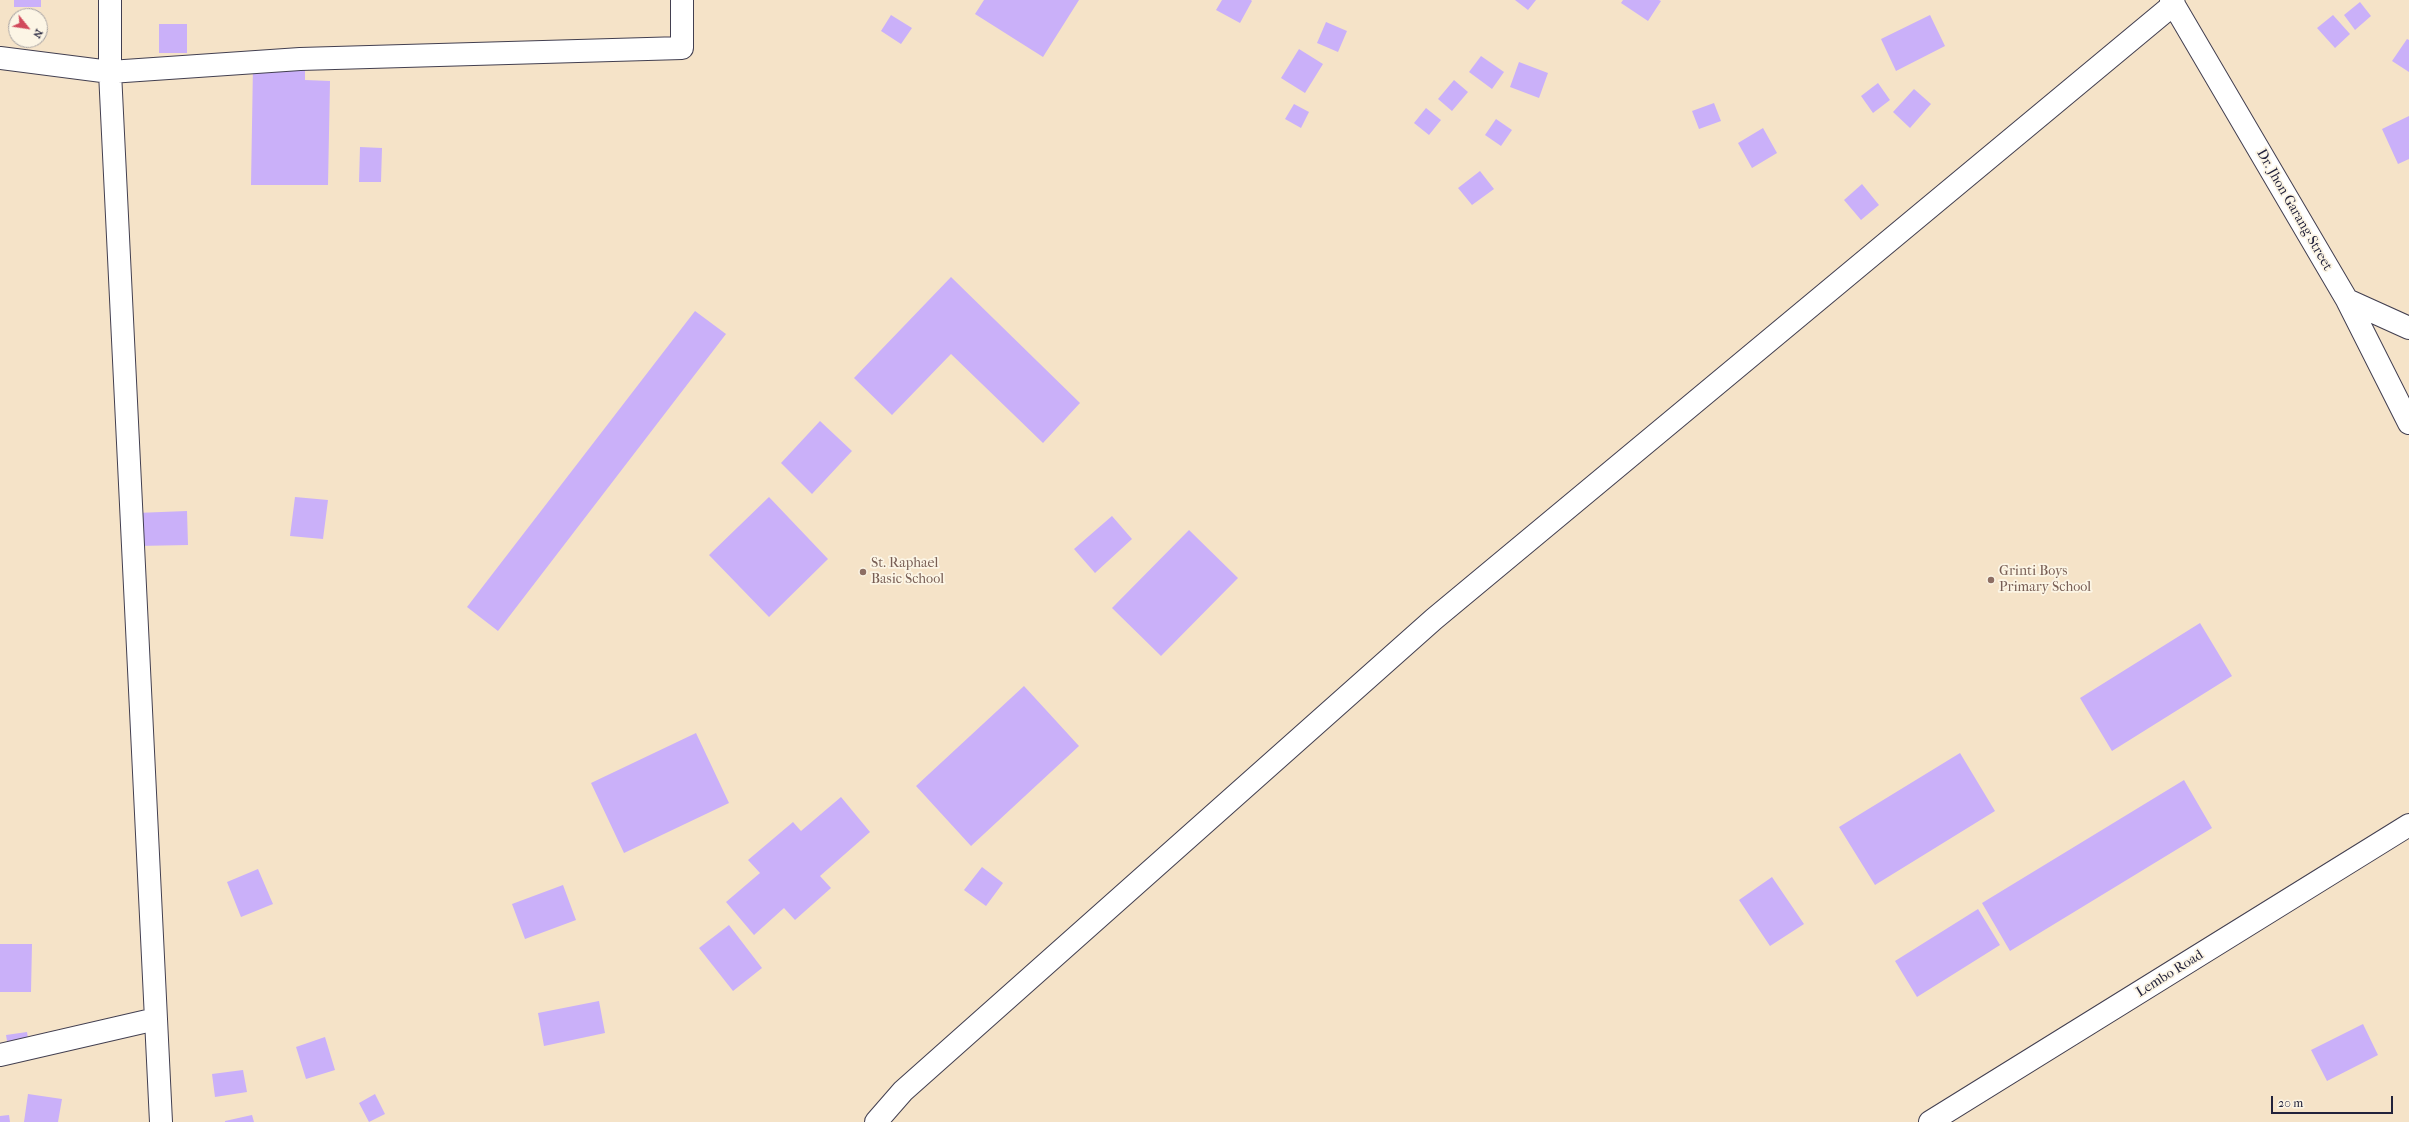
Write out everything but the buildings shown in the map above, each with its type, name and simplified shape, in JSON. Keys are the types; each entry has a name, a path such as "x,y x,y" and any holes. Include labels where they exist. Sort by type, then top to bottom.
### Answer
{"street":[{"path":"110,0 110,72 160,1122"},
{"path":"0,58 110,72 300,59 682,48 682,0"},
{"path":"876,1122 903,1091 1434,619 2173,2"},
{"name":"Dr. Jhon Garang Street","path":"2173,2 2347,300 2409,423"},
{"path":"2347,300 2409,328"},
{"name":"Lembo Road","path":"1930,1122 2409,825"},
{"path":"0,1055 156,1019"}],"place":[{"name":"St. Raphael Basic School","path":"863,572"},
{"name":"Grinti Boys Primary School","path":"1991,580"}]}
